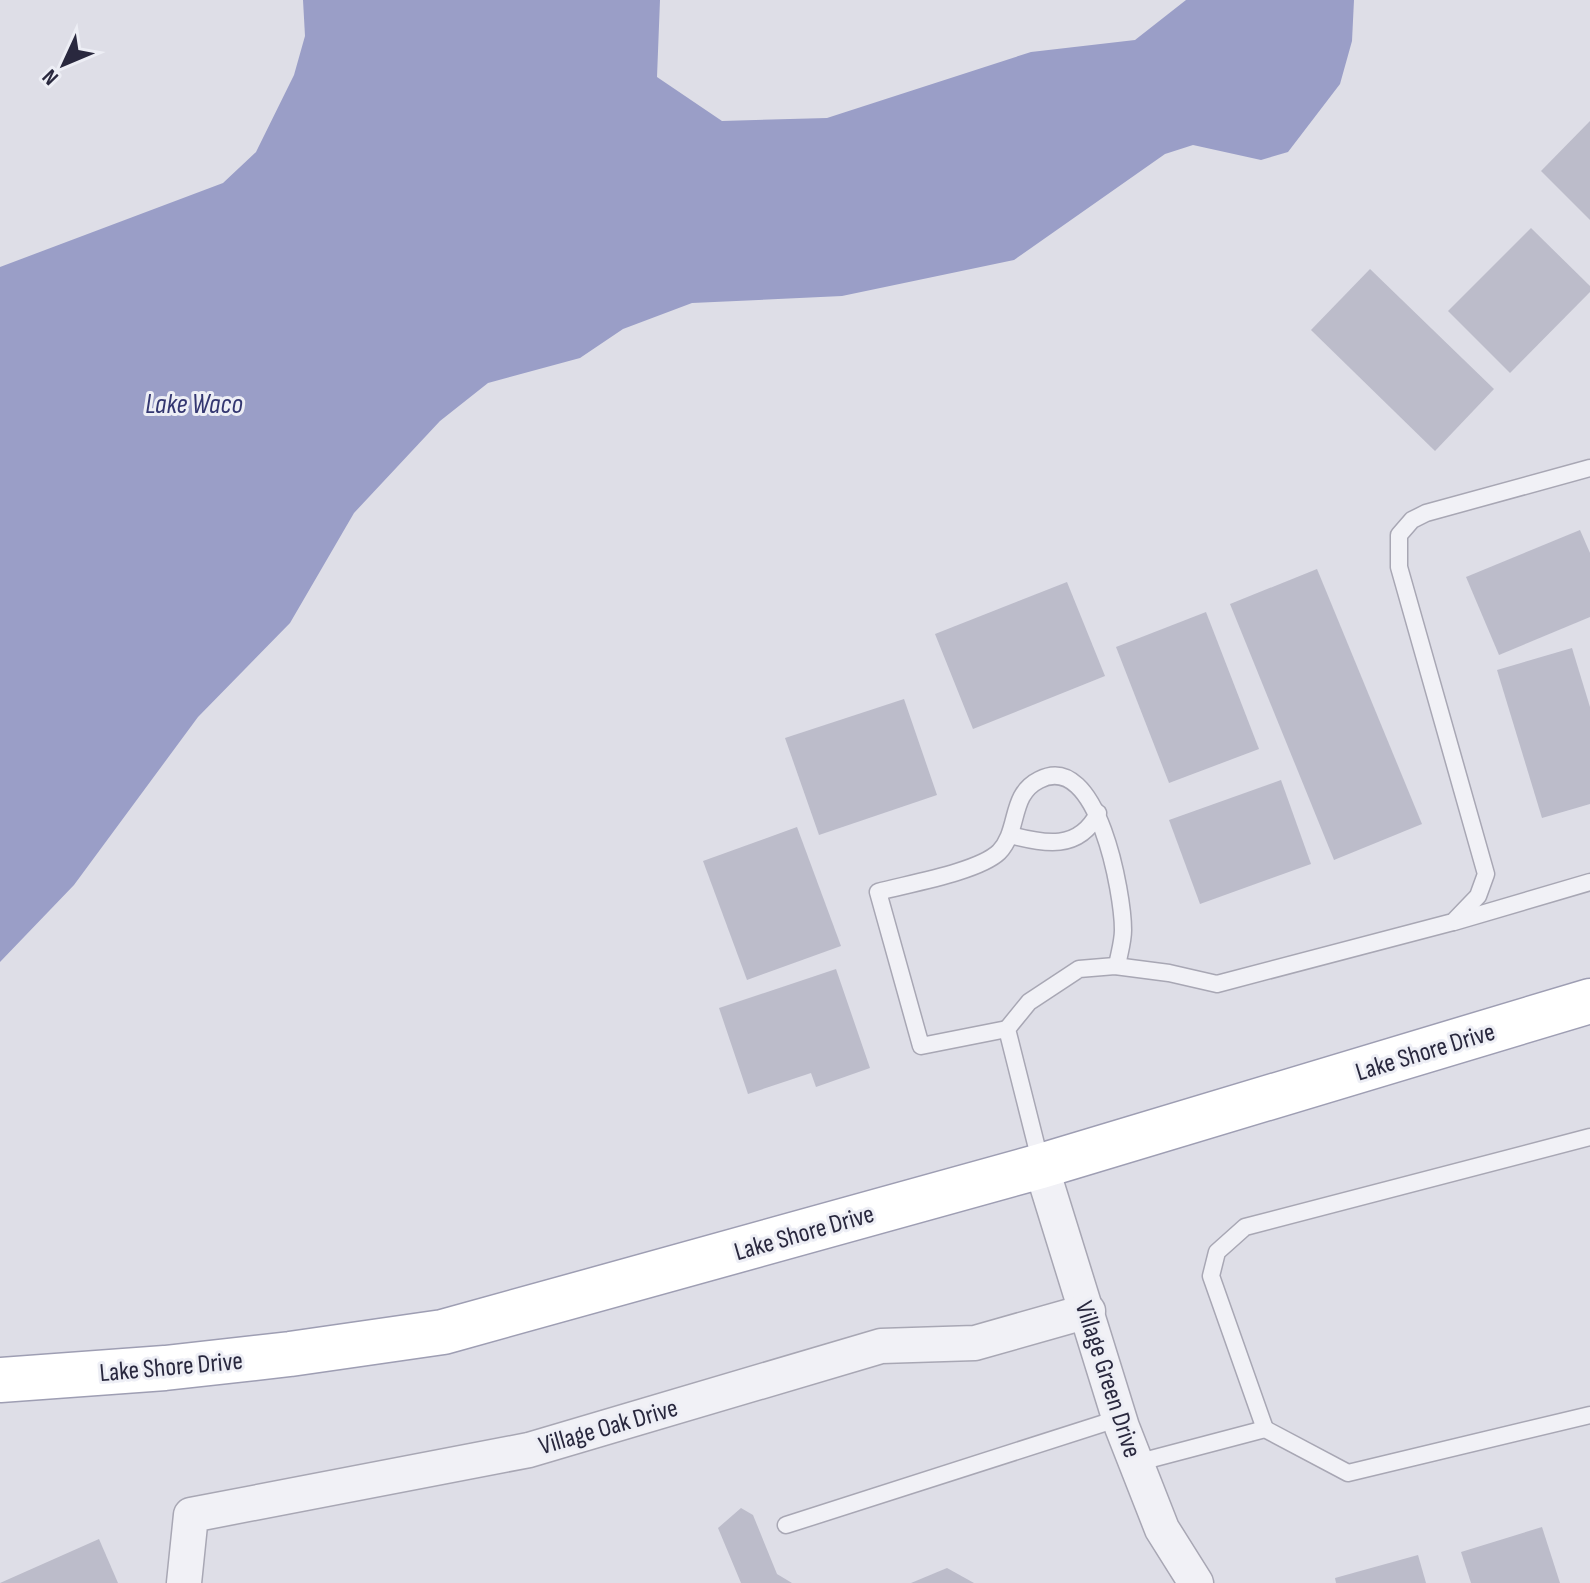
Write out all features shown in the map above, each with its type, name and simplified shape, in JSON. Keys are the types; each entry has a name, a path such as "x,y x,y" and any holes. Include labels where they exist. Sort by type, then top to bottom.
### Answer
{"main road":[{"name":"Lake Shore Drive","path":"0,1380 165,1368 443,1332 1041,1166 1590,1001"}],"street":[{"name":"Village Green Drive","path":"1041,1166 1136,1463 1162,1529 1196,1583"},
{"name":"Village Oak Drive","path":"184,1583 191,1515 529,1450 881,1346 975,1343 1088,1311"}],"lane":[{"path":"1453,922 1478,896 1486,874 1399,567 1399,535 1412,520 1426,513 1590,468"},
{"path":"1117,966 1123,933 1121,901 1098,813 1089,796 1071,782 1058,777 1041,778 1027,788 1018,800 1010,835 998,853 969,868 878,892 921,1046 1007,1029 1029,1002 1079,969 1117,966 1217,984 1453,922 1590,882"},
{"path":"1010,835 1042,843 1074,840 1093,823 1098,813"},
{"path":"1007,1029 1041,1166"},
{"path":"1590,1137 1245,1227 1217,1252 1211,1276 1265,1429 1348,1473 1590,1415"},
{"path":"786,1525 1120,1418"},
{"path":"1136,1463 1265,1429"}],"water":[{"name":"Lake Waco","path":"303,0 660,0 657,77 722,121 827,118 1031,52 1135,40 1186,0 1354,0 1352,41 1340,84 1288,152 1261,160 1193,145 1165,154 1014,260 842,296 692,303 623,329 580,358 488,383 440,421 354,513 290,623 198,717 74,885 0,962 0,267 223,183 256,152 294,75 305,36"}],"building":[{"path":"1590,121 1590,220 1541,171"},
{"path":"1531,228 1590,286 1590,292 1510,373 1448,311"},
{"path":"1370,269 1494,389 1435,451 1311,330"},
{"path":"1580,530 1590,553 1590,617 1499,655 1466,577"},
{"path":"1317,569 1422,824 1334,860 1230,604"},
{"path":"1067,582 1105,676 973,729 935,634"},
{"path":"1206,612 1259,749 1169,783 1116,647"},
{"path":"1572,648 1590,707 1590,804 1542,818 1497,670"},
{"path":"904,699 937,795 819,835 785,738"},
{"path":"1281,780 1311,864 1200,904 1169,820"},
{"path":"797,827 841,946 747,980 703,861"},
{"path":"836,969 870,1068 816,1087 811,1073 748,1094 719,1008"},
{"path":"741,1508 753,1515 777,1574 792,1583 741,1583 718,1528"},
{"path":"1542,1527 1560,1583 1471,1583 1461,1552"},
{"path":"99,1539 118,1583 0,1583"},
{"path":"1418,1555 1426,1583 1336,1583 1335,1578"},
{"path":"947,1568 974,1583 911,1583"}]}
